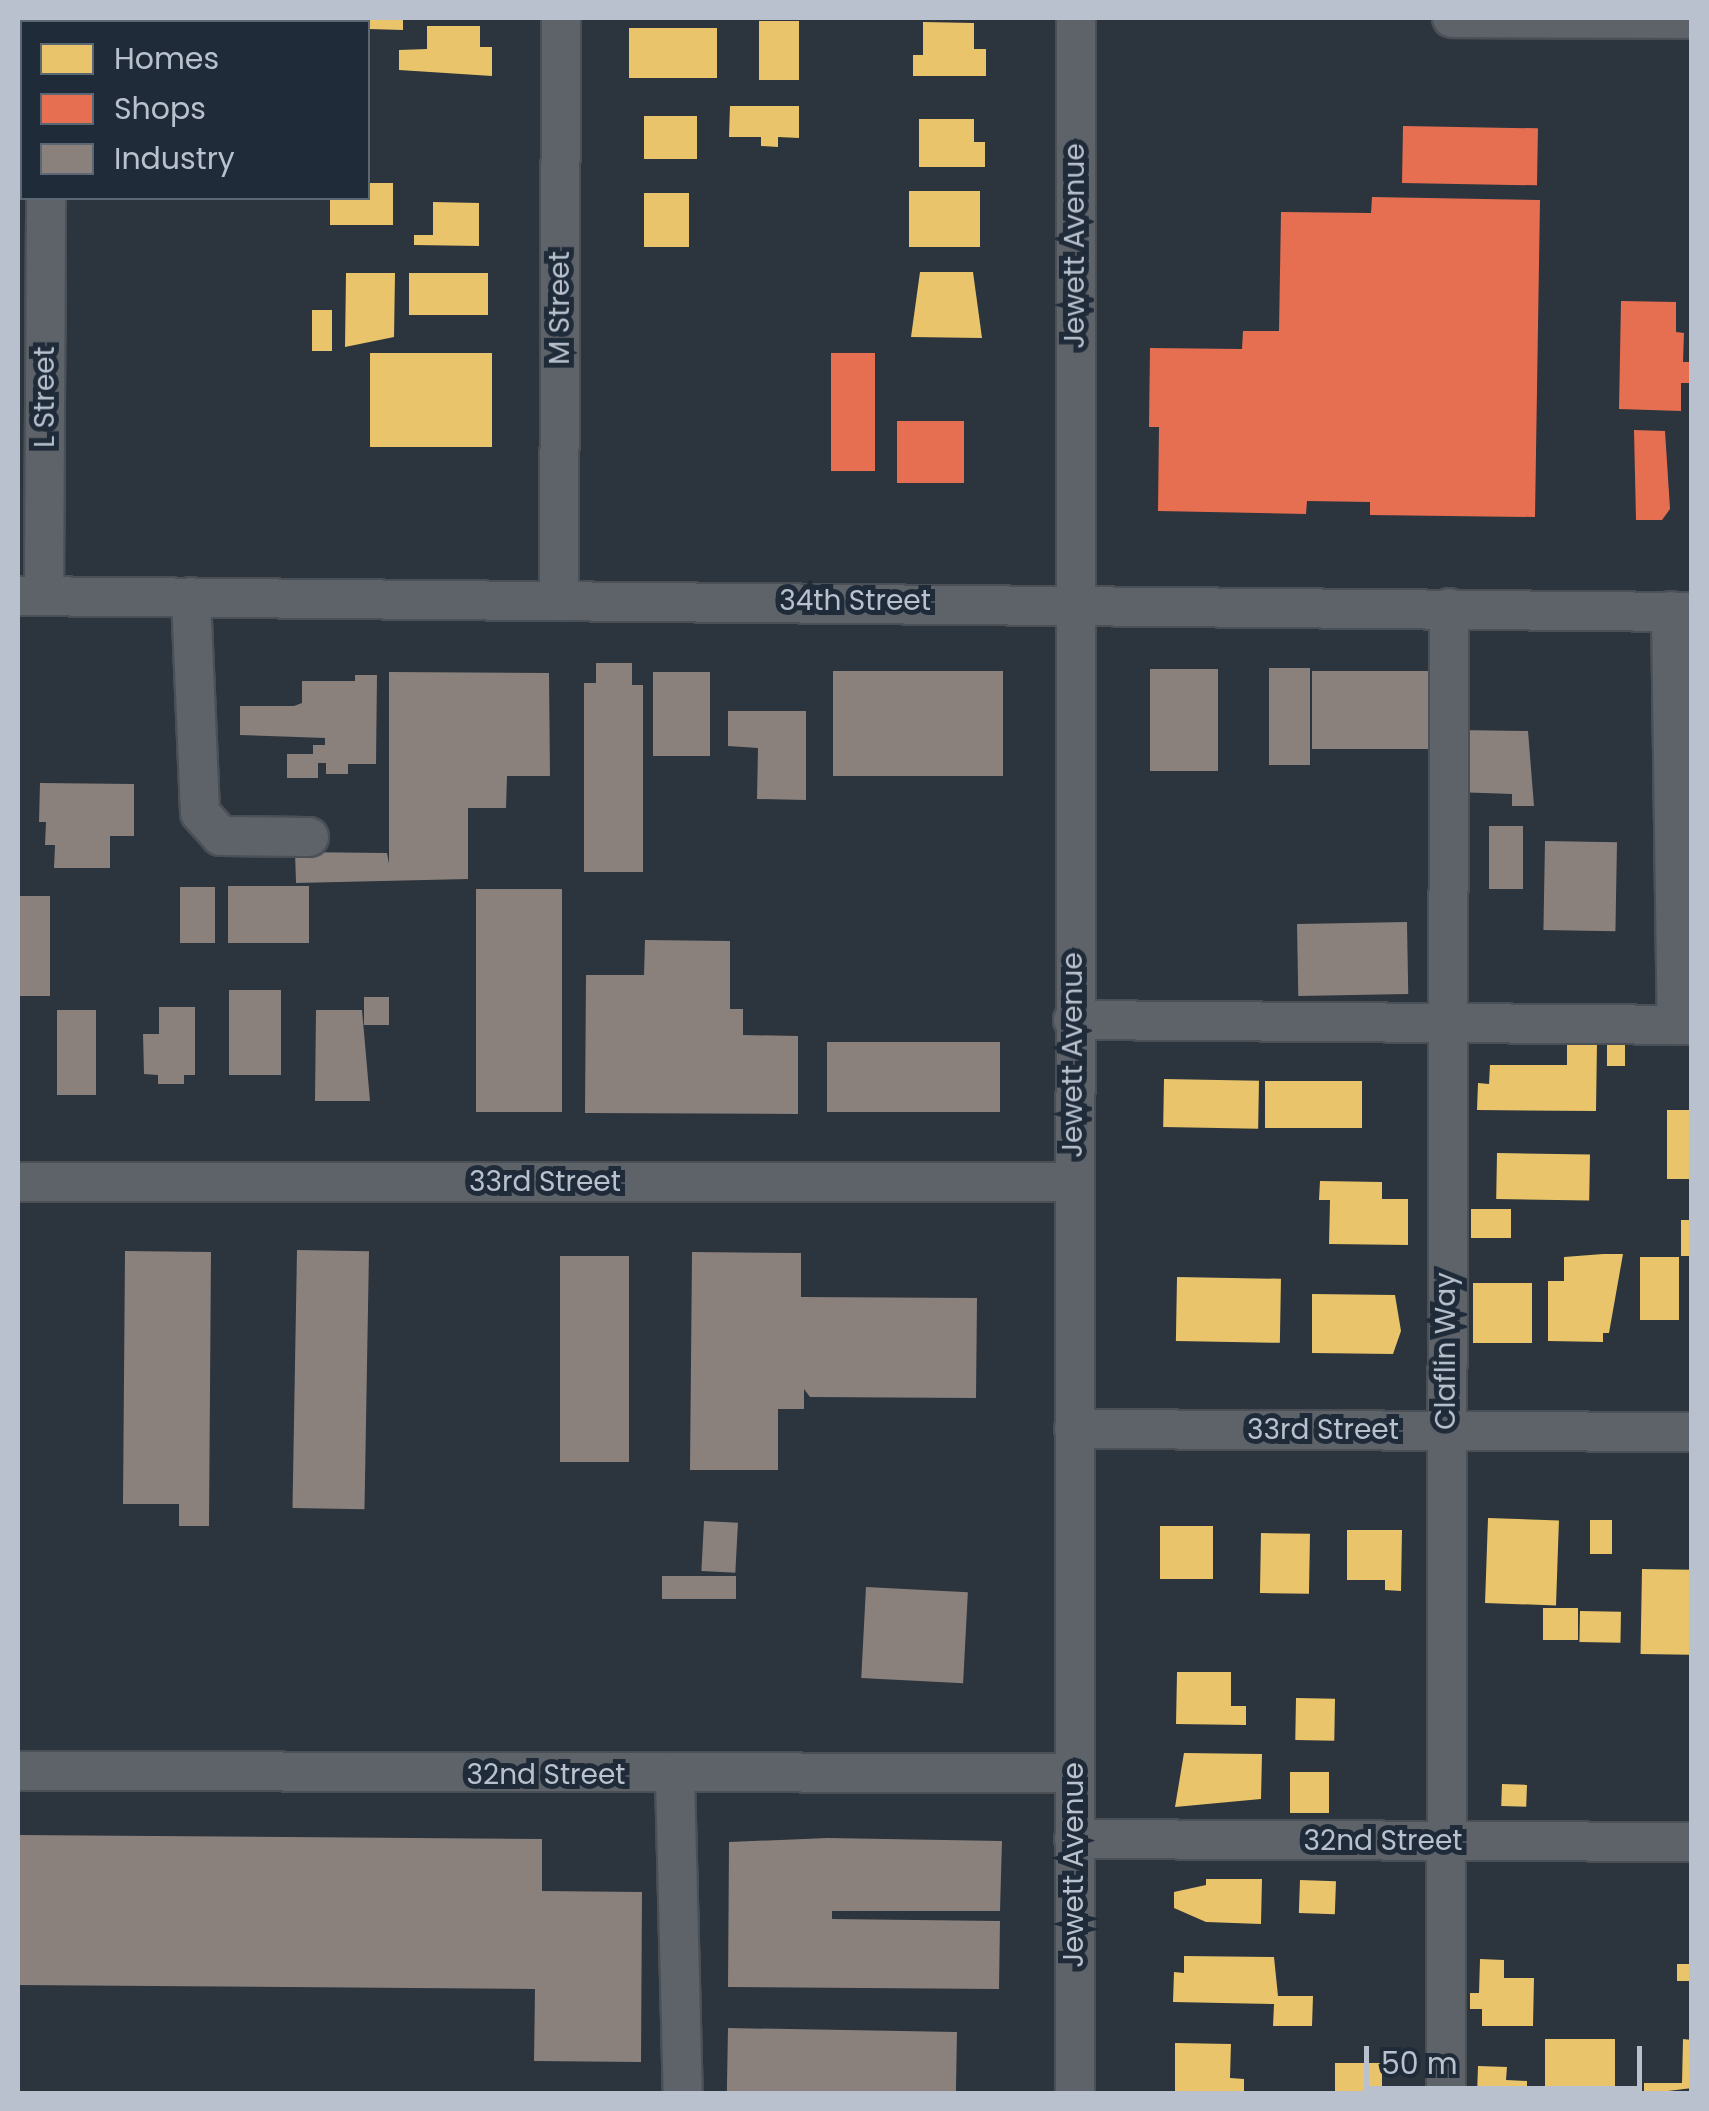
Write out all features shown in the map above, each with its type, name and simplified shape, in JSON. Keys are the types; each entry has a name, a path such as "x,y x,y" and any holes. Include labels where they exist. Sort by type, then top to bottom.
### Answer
{"street":[{"name":"M Street","path":"559,599 561,18"},
{"name":"Jewett Avenue","path":"1075,2094 1076,18"},
{"path":"1452,18 1692,19"},
{"name":"L Street","path":"31,596 46,200"},
{"name":"34th Street","path":"31,596 1074,602 1681,612"},
{"path":"191,597 200,814 221,836 308,838"},
{"name":"Claflin Way","path":"1446,2094 1449,608"},
{"path":"1073,1020 1684,1025 1681,612"},
{"name":"33rd Street","path":"18,1182 1073,1182"},
{"name":"33rd Street","path":"1074,1428 1692,1432"},
{"name":"32nd Street","path":"18,1770 675,1776 1074,1774"},
{"path":"675,1776 683,2094"},
{"name":"32nd Street","path":"1074,1839 1692,1842"}],"building: Homes":[{"path":"324,18 403,18 403,30 370,29 370,20"},
{"path":"759,21 799,21 799,80 759,80"},
{"path":"923,22 974,23 974,49 986,49 986,76 913,76 913,55 923,55"},
{"path":"427,26 480,26 480,47 492,47 492,76 399,70 399,50 427,49"},
{"path":"629,28 717,28 717,78 629,78"},
{"path":"730,106 799,106 799,138 778,137 778,147 761,146 761,137 729,137"},
{"path":"644,116 697,116 697,159 644,159"},
{"path":"919,119 974,119 974,142 985,142 985,167 919,167"},
{"path":"370,183 393,183 393,225 330,225 330,200 370,200"},
{"path":"909,191 980,191 980,247 909,247"},
{"path":"644,193 689,193 689,247 644,247"},
{"path":"433,202 479,203 479,246 414,245 414,235 433,235"},
{"path":"920,272 973,272 982,338 911,337"},
{"path":"346,273 395,273 394,337 345,347"},
{"path":"409,273 488,273 488,315 409,315"},
{"path":"312,310 332,310 332,351 312,351"},
{"path":"370,353 492,353 492,447 370,447"},
{"path":"1567,1042 1597,1042 1596,1111 1477,1110 1478,1083 1489,1084 1490,1065 1567,1065"},
{"path":"1607,1044 1625,1044 1625,1066 1607,1066"},
{"path":"1164,1079 1259,1081 1258,1129 1163,1127"},
{"path":"1265,1081 1362,1081 1362,1128 1265,1128"},
{"path":"1667,1110 1692,1110 1692,1179 1667,1179"},
{"path":"1497,1153 1590,1155 1589,1201 1496,1199"},
{"path":"1320,1181 1382,1182 1382,1199 1408,1199 1408,1245 1329,1244 1330,1200 1319,1200"},
{"path":"1471,1209 1511,1209 1511,1238 1471,1238"},
{"path":"1681,1220 1692,1220 1692,1256 1681,1256"},
{"path":"1623,1254 1609,1333 1603,1333 1603,1342 1548,1341 1548,1281 1564,1281 1564,1257"},
{"path":"1640,1257 1679,1257 1679,1320 1640,1320"},
{"path":"1177,1277 1281,1279 1280,1343 1176,1341"},
{"path":"1473,1283 1532,1283 1532,1343 1473,1343"},
{"path":"1312,1294 1395,1295 1401,1331 1393,1354 1312,1353"},
{"path":"1488,1518 1559,1520 1556,1605 1485,1603"},
{"path":"1590,1520 1612,1520 1612,1554 1590,1554"},
{"path":"1160,1526 1213,1526 1213,1579 1160,1579"},
{"path":"1347,1530 1402,1530 1401,1591 1385,1590 1385,1580 1347,1580"},
{"path":"1261,1533 1310,1534 1309,1594 1260,1593"},
{"path":"1642,1569 1692,1570 1691,1655 1641,1654"},
{"path":"1543,1608 1578,1608 1578,1640 1543,1640"},
{"path":"1580,1611 1621,1612 1620,1643 1579,1642"},
{"path":"1177,1672 1231,1672 1231,1706 1246,1706 1246,1725 1176,1724"},
{"path":"1296,1698 1335,1699 1334,1741 1295,1740"},
{"path":"1184,1753 1262,1754 1261,1799 1175,1807"},
{"path":"1290,1772 1329,1772 1329,1813 1290,1813"},
{"path":"1502,1784 1527,1785 1526,1807 1501,1806"},
{"path":"1206,1879 1262,1879 1261,1924 1206,1922 1174,1908 1174,1892 1206,1885"},
{"path":"1300,1880 1336,1881 1335,1914 1299,1913"},
{"path":"1184,1956 1274,1957 1278,1996 1313,1996 1312,2026 1273,2026 1274,2004 1173,2002 1174,1972 1184,1973"},
{"path":"1480,1959 1504,1960 1504,1978 1534,1978 1533,2026 1482,2026 1482,2009 1470,2009 1470,1993 1479,1993"},
{"path":"1677,1964 1692,1964 1692,1981 1677,1981"},
{"path":"1545,2039 1615,2039 1615,2094 1545,2094"},
{"path":"1683,2039 1692,2040 1692,2088 1644,2094 1644,2083 1682,2083"},
{"path":"1175,2043 1231,2044 1230,2078 1244,2079 1244,2094 1175,2094"},
{"path":"1335,2063 1382,2063 1382,2094 1335,2094"},
{"path":"1478,2066 1507,2067 1506,2080 1527,2081 1527,2094 1477,2094"}],"building: Shops":[{"path":"1403,126 1538,128 1537,185 1402,183"},
{"path":"1372,197 1540,200 1535,517 1370,515 1370,502 1307,501 1306,514 1158,511 1159,427 1149,427 1150,348 1242,349 1243,331 1279,331 1281,212 1371,213"},
{"path":"1621,301 1676,302 1676,332 1684,333 1683,362 1692,362 1692,383 1681,383 1681,411 1619,409"},
{"path":"831,353 875,353 875,471 831,471"},
{"path":"897,421 964,421 964,483 897,483"},
{"path":"1634,430 1665,431 1670,509 1662,520 1636,520"}],"building: Industry":[{"path":"596,663 632,663 632,685 643,685 643,872 584,872 584,683 596,683"},
{"path":"1269,668 1310,668 1310,765 1269,765"},
{"path":"1150,669 1218,669 1218,771 1150,771"},
{"path":"833,671 1003,671 1003,776 833,776"},
{"path":"1312,671 1429,671 1429,749 1312,749"},
{"path":"389,672 549,673 550,776 507,776 506,808 468,808 468,879 296,883 295,852 387,853 389,864"},
{"path":"653,672 710,672 710,756 653,756"},
{"path":"355,675 377,675 376,764 348,764 348,774 326,774 326,763 318,763 318,778 287,778 287,754 313,754 313,745 325,745 325,738 240,735 240,706 294,706 302,703 302,681 355,681"},
{"path":"728,711 806,711 806,800 757,799 758,748 728,746"},
{"path":"1456,730 1528,731 1534,806 1512,806 1512,794 1455,792"},
{"path":"40,783 134,784 134,836 110,836 110,868 54,868 55,845 45,845 46,822 39,822"},
{"path":"1489,826 1523,826 1523,889 1489,889"},
{"path":"1545,841 1617,842 1615,931 1543,930"},
{"path":"228,886 309,886 309,943 228,943"},
{"path":"180,887 215,887 215,943 180,943"},
{"path":"476,889 562,889 562,1112 476,1112"},
{"path":"18,896 50,896 50,996 18,996"},
{"path":"1407,922 1408,994 1298,996 1297,924"},
{"path":"645,940 730,941 730,1009 743,1009 743,1035 798,1036 798,1114 585,1113 586,975 644,975"},
{"path":"229,990 281,990 281,1075 229,1075"},
{"path":"364,997 389,997 389,1025 364,1025"},
{"path":"159,1007 195,1007 195,1075 184,1075 184,1084 158,1084 158,1075 144,1074 143,1034 159,1034"},
{"path":"57,1010 96,1010 96,1095 57,1095"},
{"path":"316,1010 362,1010 370,1101 315,1101"},
{"path":"827,1042 1000,1042 1000,1112 827,1112"},
{"path":"297,1250 369,1251 364,1509 292,1508"},
{"path":"125,1251 211,1252 209,1526 179,1526 179,1504 123,1504"},
{"path":"692,1252 801,1253 801,1297 977,1298 976,1398 810,1397 804,1389 804,1409 778,1409 778,1470 690,1470"},
{"path":"560,1256 629,1256 629,1462 560,1462"},
{"path":"704,1521 738,1523 735,1573 701,1571"},
{"path":"662,1576 736,1576 736,1599 662,1599"},
{"path":"866,1587 968,1592 963,1683 861,1678"},
{"path":"18,1835 542,1839 542,1891 642,1892 641,2062 534,2061 535,1989 18,1985"},
{"path":"828,1838 1002,1841 1000,1911 832,1911 832,1919 1000,1921 999,1989 728,1987 729,1842"},
{"path":"728,2028 957,2032 956,2094 727,2094"}]}
